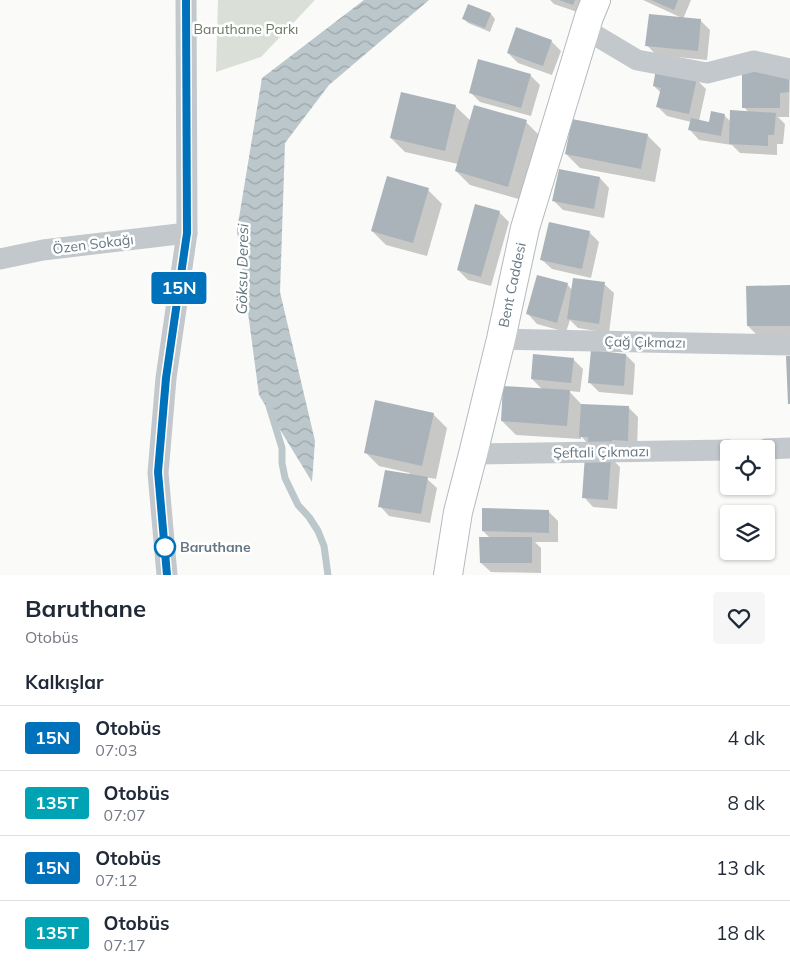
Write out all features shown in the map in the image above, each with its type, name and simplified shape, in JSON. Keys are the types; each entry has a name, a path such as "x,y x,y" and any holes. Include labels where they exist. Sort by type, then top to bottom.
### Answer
{"street":[{"path":"167,575 158,472 166,378 187,233 186,0"},
{"name":"Bent Caddesi","path":"448,575 458,512 501,339 525,228 596,0"},
{"path":"586,29 637,60 707,73 754,61 790,69"},
{"name":"Özen Sokağı","path":"0,259 43,250 187,233"},
{"name":"Çağ Çıkmazı","path":"501,339 790,345"},
{"path":"775,449 790,448"},
{"name":"Şeftali Çıkmazı","path":"473,454 720,450"}],"green space":[{"name":"Baruthane Parkı","path":"218,0 315,0 261,57 216,72"}],"water":[{"path":"364,0 429,0 329,85 285,143 280,292 315,441 312,482 259,395 237,230 262,78"}],"building":[{"path":"559,0 575,0 573,5"},
{"path":"651,0 678,0 674,10"},
{"path":"468,4 491,13 485,28 462,19"},
{"path":"649,14 701,19 698,51 645,46"},
{"path":"516,27 552,40 543,66 507,53"},
{"path":"478,59 531,74 521,108 469,93"},
{"path":"656,69 697,78 689,114 656,107 661,88 653,86"},
{"path":"789,69 789,92 780,93 780,108 742,108 742,70"},
{"path":"401,92 456,105 445,151 390,138"},
{"path":"474,105 527,120 508,187 455,171"},
{"path":"730,110 776,113 774,135 768,135 768,146 729,144"},
{"path":"711,111 725,114 721,136 688,130 691,118 709,122"},
{"path":"572,119 648,134 641,169 565,154"},
{"path":"559,169 600,177 594,209 552,201"},
{"path":"387,176 429,188 413,243 371,231"},
{"path":"475,204 500,211 481,277 457,270"},
{"path":"549,222 590,231 582,269 540,260"},
{"path":"537,275 568,283 557,323 526,314"},
{"path":"573,278 605,282 599,324 567,319"},
{"path":"790,285 790,326 747,326 746,286"},
{"path":"591,350 626,354 624,386 588,383"},
{"path":"533,354 574,358 571,383 531,379"},
{"path":"786,356 790,356 790,404 788,404"},
{"path":"503,386 570,390 567,426 501,421"},
{"path":"375,400 434,413 422,466 364,453"},
{"path":"581,404 629,406 628,441 612,440 612,444 588,443 588,437 579,437"},
{"path":"585,455 611,457 608,500 582,498"},
{"path":"385,470 428,477 421,514 378,507"},
{"path":"482,508 549,510 549,533 482,531"},
{"path":"479,537 532,537 532,563 480,563"}],"waterway":[{"name":"Göksu Deresi","path":"269,406 282,448 285,478 298,505 318,531 324,546 328,575"}],"bus line":[{"name":"15N","path":"167,575 158,472 166,378 187,233 186,0"}],"place":[{"name":"Baruthane","path":"165,547"}]}
